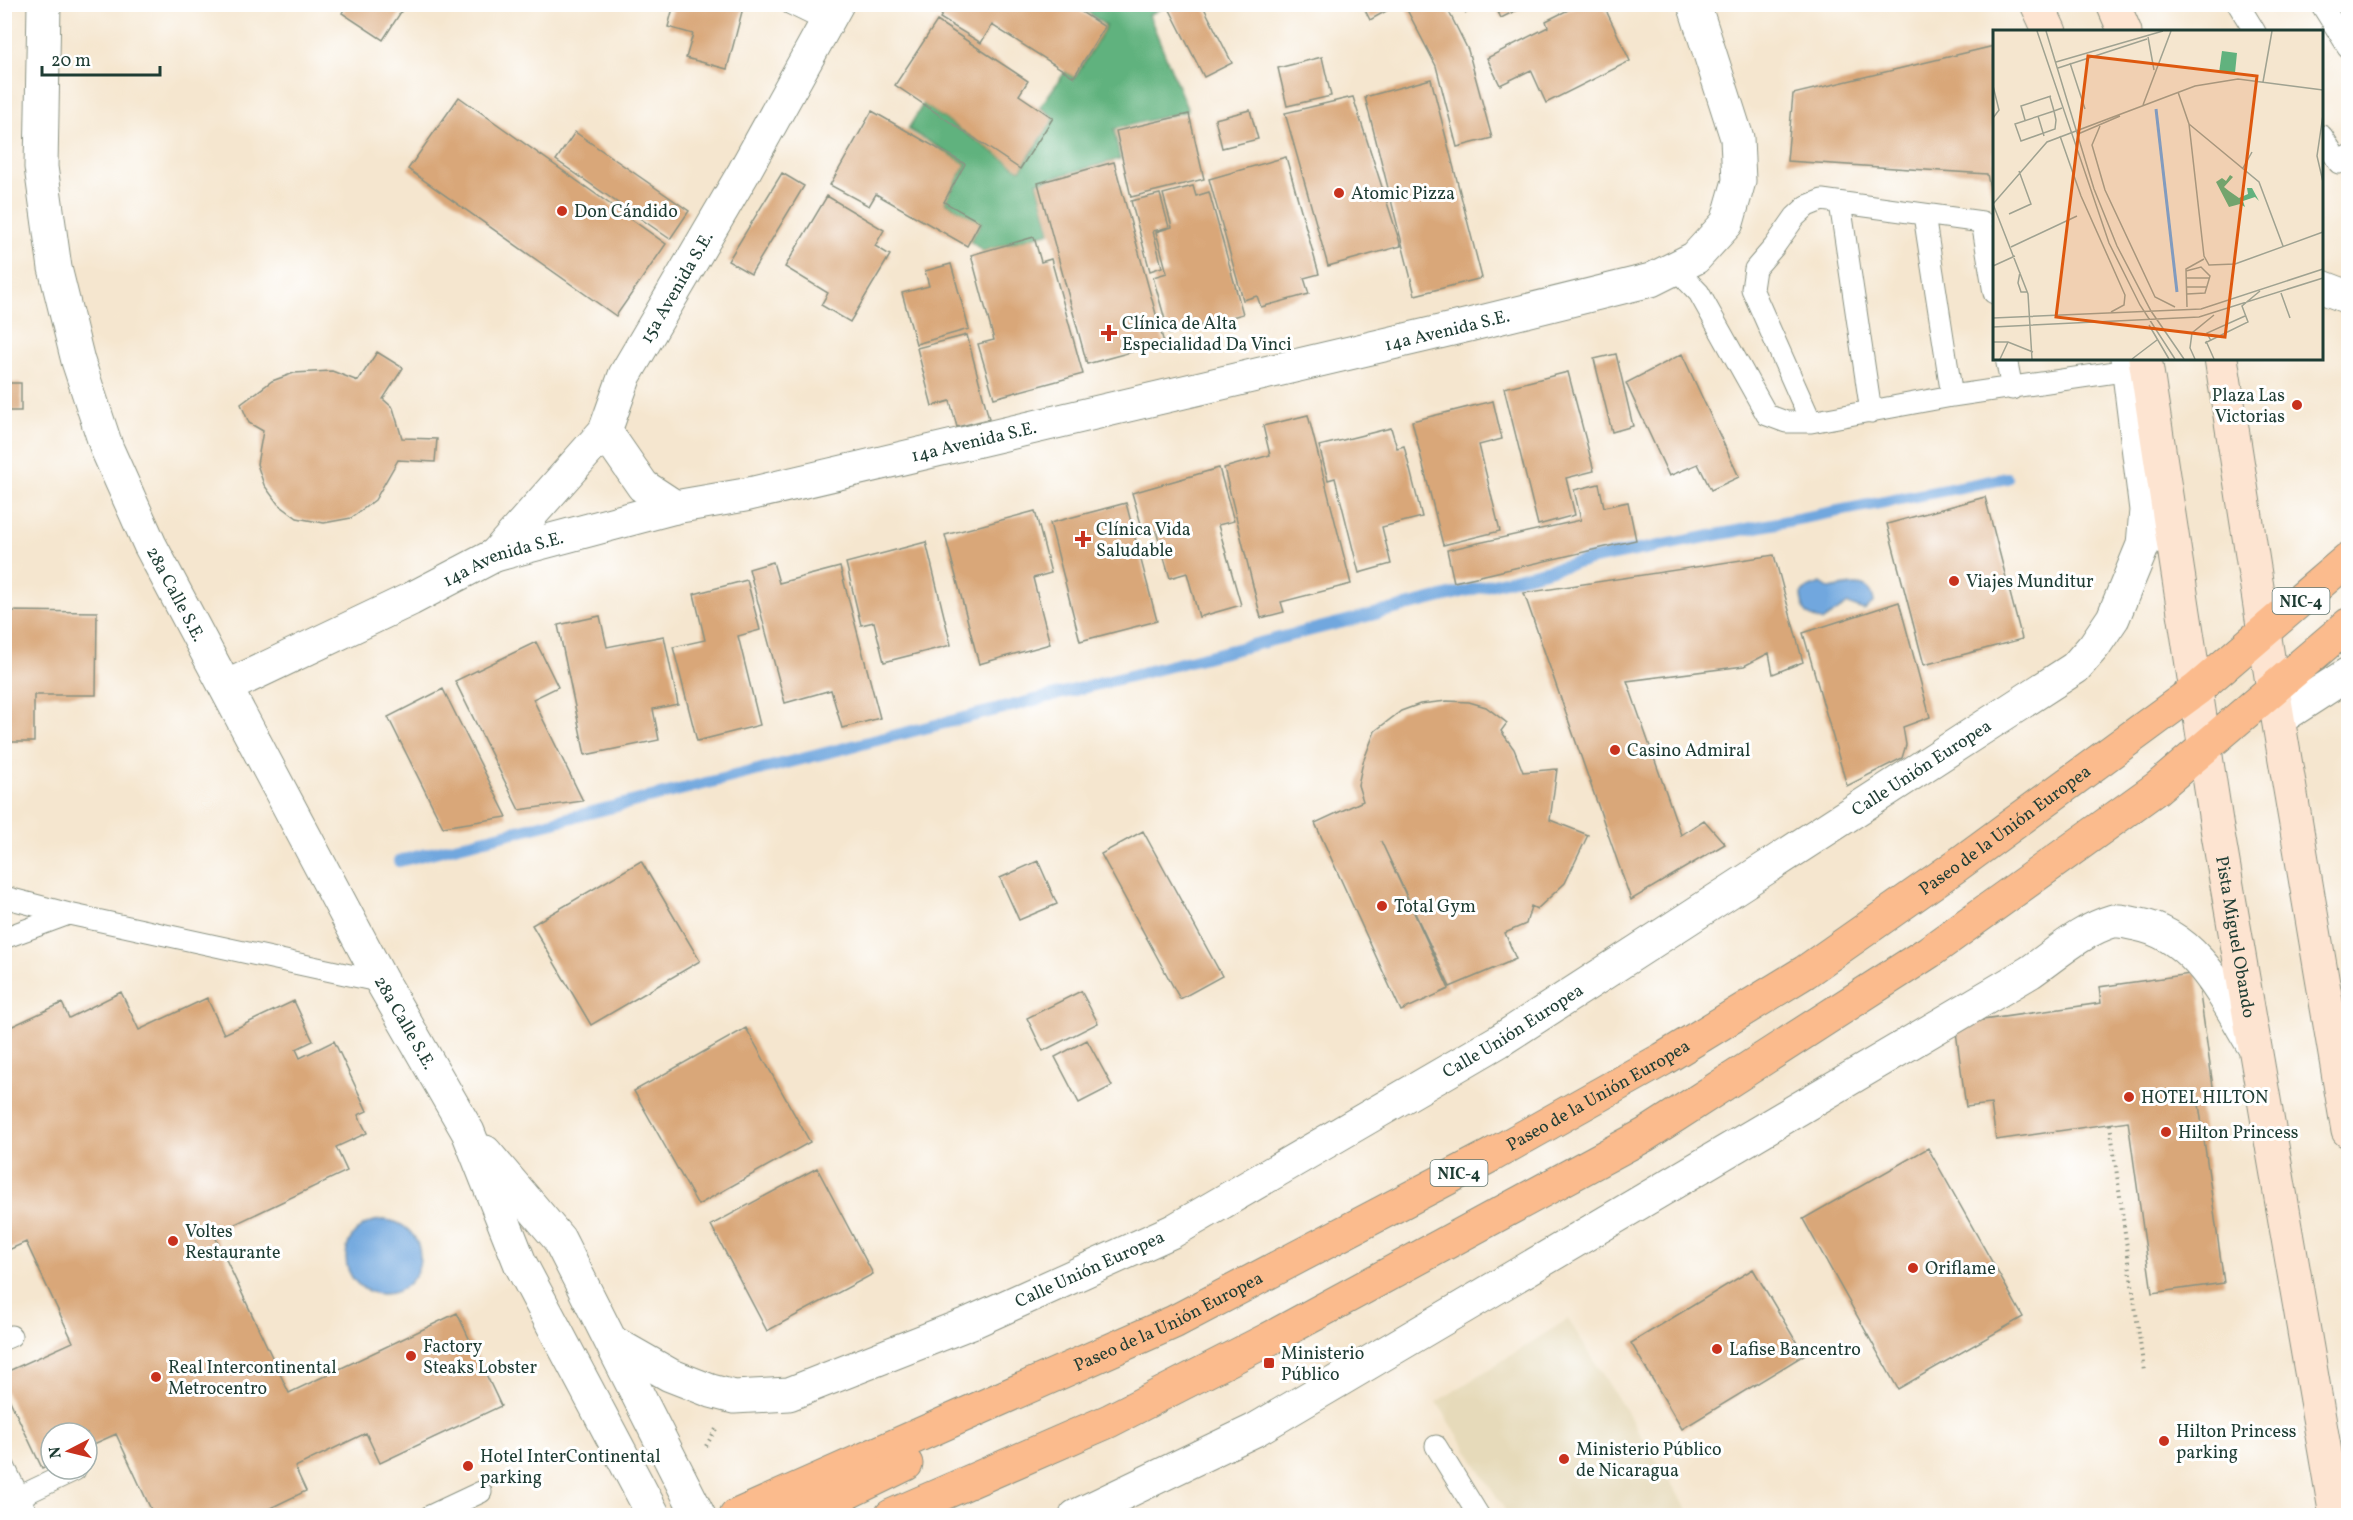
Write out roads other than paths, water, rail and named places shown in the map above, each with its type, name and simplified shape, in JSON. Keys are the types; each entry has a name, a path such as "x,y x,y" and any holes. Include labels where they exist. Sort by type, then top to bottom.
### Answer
{"highway":[{"name":"Paseo de la Unión Europea","path":"736,1515 1174,1322 1492,1155 1698,1037 1805,972 2197,689 2349,559"},
{"name":"NIC-4","path":"891,1515 1108,1420 1269,1339 1645,1135 1929,952 2157,788 2205,750 2277,703 2349,625"},
{"path":"799,1515 1054,1392 1111,1350"}],"main road":[{"path":"2037,4 2049,30"},
{"path":"2113,4 2125,30"},
{"path":"2221,360 2349,1131"},
{"name":"Pista Miguel Obando","path":"2134,362 2197,689 2253,1045 2336,1515"}],"street":[{"name":"28a Calle S.E.","path":"44,4 41,167 55,268 78,361 107,449 141,524 226,687 382,982 468,1132 520,1263 654,1515"},
{"name":"14a Avenida S.E.","path":"226,687 411,599 495,555 675,507 745,495 1469,326 1650,280 1676,269 1695,258 1726,223 1739,181 1737,138 1694,4"},
{"name":"15a Avenida S.E.","path":"495,555 605,431 625,375 744,171 832,13"},
{"path":"2323,287 2349,297"},
{"name":"Calle Unión Europea","path":"614,1343 670,1375 711,1391 734,1397 789,1394 972,1322 1173,1230 1499,1041 2075,668 2094,646 2113,618 2143,545 2146,510 2134,362"},
{"path":"605,431 644,486 675,507"},
{"path":"2277,703 2349,674"},
{"path":"1076,1515 1255,1430 2020,978 2088,932 2116,920 2157,928 2173,937 2205,965 2253,1045"},
{"name":"28a Calle S.E.","path":"468,1132 560,1239 699,1515"}],"lane":[{"path":"791,4 832,13"},
{"path":"2238,4 2254,30"},
{"path":"2321,4 2349,47"},
{"path":"2323,137 2345,161"},
{"path":"1811,422 1752,289 1755,269 1795,217 1807,206 1822,200 1982,222 1993,282"},
{"path":"1840,203 1871,412"},
{"path":"1924,214 1952,396"},
{"path":"1676,269 1700,293 1767,415 1786,422 1811,422 1952,396 2012,389 2134,362"},
{"path":"2006,360 2012,389"},
{"path":"4,897 69,914 382,982"},
{"path":"4,938 69,914"},
{"path":"1436,1446 1479,1515"},
{"path":"4,1466 17,1506 57,1481"},
{"path":"430,1515 481,1492"}],"water":[{"path":"1821,583 1830,589 1851,585 1863,586 1872,594 1874,602 1864,610 1848,604 1823,621 1817,620 1806,612 1802,605 1801,594 1807,588"},
{"path":"383,1220 397,1223 409,1231 417,1243 420,1257 417,1271 409,1283 397,1291 383,1294 369,1291 357,1283 349,1271 346,1257 349,1243 357,1231 369,1223"}],"waterway":[{"path":"399,861 1588,560 2007,478"}],"place":[{"name":"Atomic Pizza","path":"1339,193"},
{"name":"Don Cándido","path":"562,211"},
{"name":"Clínica de Alta Especialidad Da Vinci","path":"1109,333"},
{"name":"Plaza Las Victorias","path":"2297,405"},
{"name":"Clínica Vida Saludable","path":"1083,539"},
{"name":"Viajes Munditur","path":"1954,581"},
{"name":"Casino Admiral","path":"1615,750"},
{"name":"Total Gym","path":"1382,906"},
{"name":"HOTEL HILTON","path":"2129,1097"},
{"name":"Hilton Princess","path":"2166,1132"},
{"name":"Voltes Restaurante","path":"173,1241"},
{"name":"Oriflame","path":"1913,1268"},
{"name":"Lafise Bancentro","path":"1717,1349"},
{"name":"Factory Steaks Lobster","path":"411,1356"},
{"name":"Ministerio Público","path":"1269,1363"},
{"name":"Real Intercontinental Metrocentro","path":"156,1377"},
{"name":"Hilton Princess parking","path":"2164,1441"},
{"name":"Ministerio Público de Nicaragua","path":"1564,1459"},
{"name":"Hotel InterContinental parking","path":"468,1466"}]}
